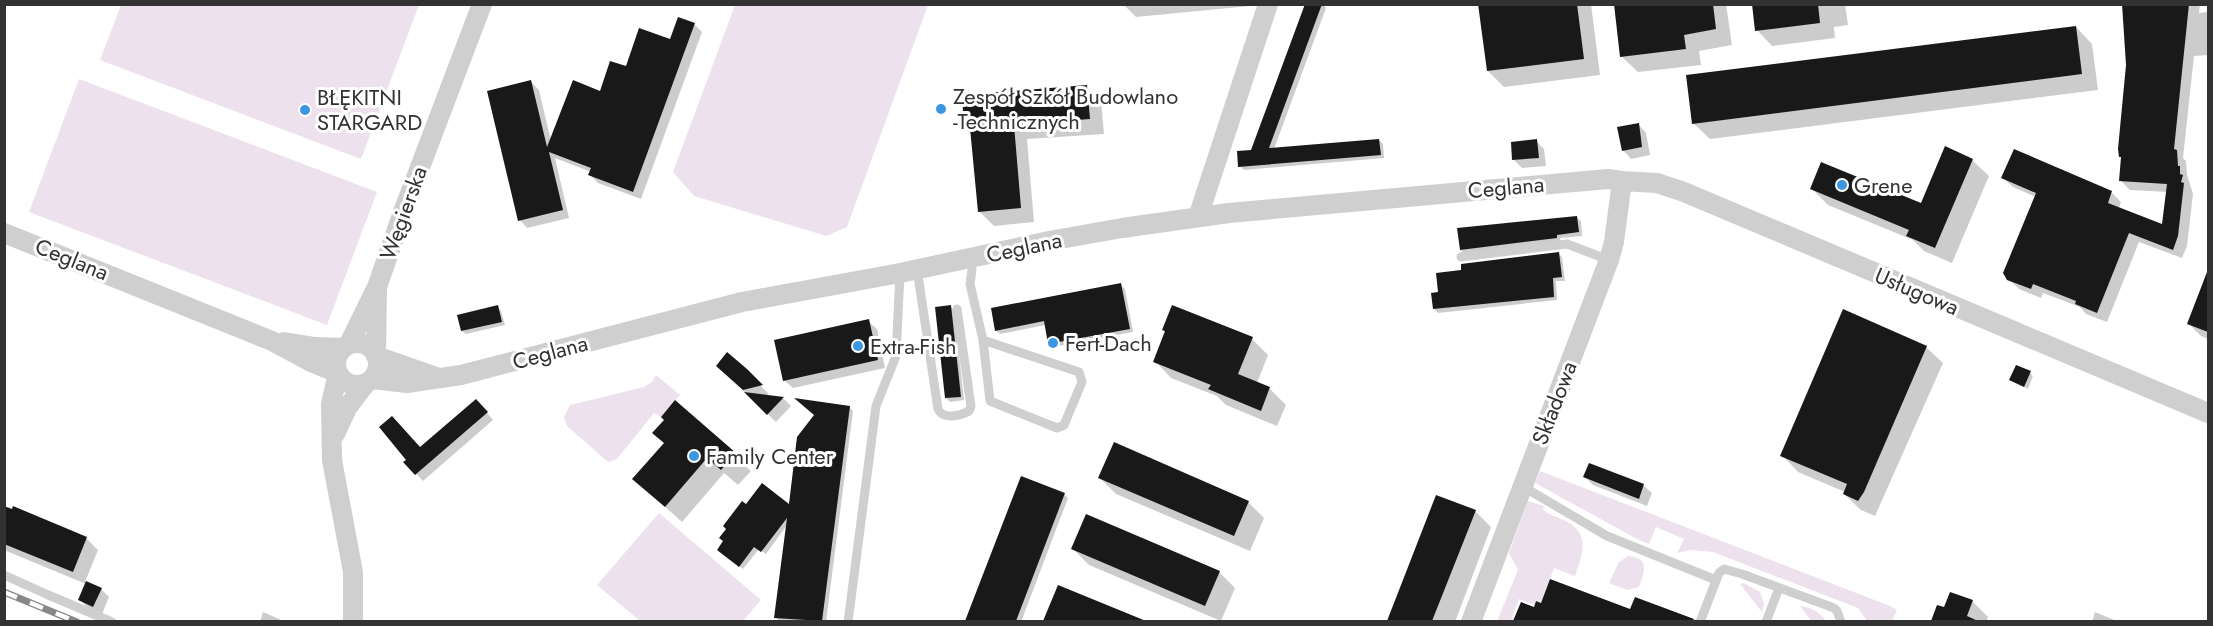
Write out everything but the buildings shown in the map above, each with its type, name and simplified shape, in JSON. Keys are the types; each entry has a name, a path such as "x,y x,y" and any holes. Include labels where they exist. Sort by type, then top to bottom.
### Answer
{"street":[{"name":"Węgierska","path":"346,346 377,287 482,4"},
{"path":"1198,217 1268,4"},
{"name":"Ceglana","path":"369,381 407,383 483,370 742,302 909,271 1091,233 1198,217 1583,180 1608,179 1622,182"},
{"name":"Składowa","path":"1471,621 1609,260 1614,242 1622,182"},
{"name":"Usługowa","path":"1622,182 1657,183 1684,192 2208,413"},
{"name":"Ceglana","path":"4,232 272,341 311,362 338,373"},
{"name":"Węgierska","path":"376,356 377,287"},
{"name":"Ceglana","path":"272,341 315,347 346,346"},
{"path":"333,439 347,408 376,372 376,356 372,349 365,345 357,343 346,346 336,360 338,373 331,404 332,460 353,572 352,621"},
{"name":"Ceglana","path":"376,356 436,378"},
{"path":"338,373 347,383 360,385 369,381"}],"lane":[{"path":"1461,257 1567,244 1609,260"},
{"path":"970,258 972,270 970,284 983,340 990,401 1057,428 1064,425 1082,382 1079,372 983,340"},
{"path":"909,271 938,410 945,417 965,414 971,406 957,309"},
{"path":"848,621 876,406 896,356 909,271"},
{"path":"1522,486 1607,536 1716,580"},
{"path":"1700,621 1719,573 1724,569 1834,608 1841,621"},
{"path":"4,575 112,621"},
{"path":"1766,621 1779,588"}],"shaded area":[{"name":"BŁĘKITNI STARGARD","path":"121,4 419,5 361,159 100,60"},
{"path":"735,5 928,5 847,227 826,236 694,196 673,172"},
{"path":"79,79 377,192 327,325 29,212"},
{"path":"656,375 680,395 661,417 654,413 617,459 608,462 567,426 564,417 570,405 644,387 652,382"},
{"path":"1540,471 1897,610 1892,621 1867,621 1858,608 1713,552 1691,550 1677,553 1684,539 1656,527 1649,544 1535,483"},
{"path":"1528,501 1544,506 1543,510 1576,528 1582,541 1580,562 1575,576 1554,568 1541,602 1536,601 1534,605 1519,599 1511,621 1497,621 1518,570 1509,553"},
{"path":"659,513 761,600 743,621 640,621 597,585"},
{"path":"1628,556 1640,560 1644,567 1639,587 1627,590 1609,583 1619,562"},
{"path":"1744,583 1760,592 1764,604 1762,612 1740,584"},
{"path":"1800,606 1815,610 1826,621 1811,621"}],"railway":[{"path":"4,592 77,622"}],"place":[{"name":"Zespół Szkół Budowlano -Technicznych","path":"941,109"},
{"name":"BŁĘKITNI STARGARD","path":"305,110"},
{"name":"Grene","path":"1842,185"},
{"name":"Fert-Dach","path":"1053,343"},
{"name":"Extra-Fish","path":"858,346"},
{"name":"Family Center","path":"694,456"}]}
